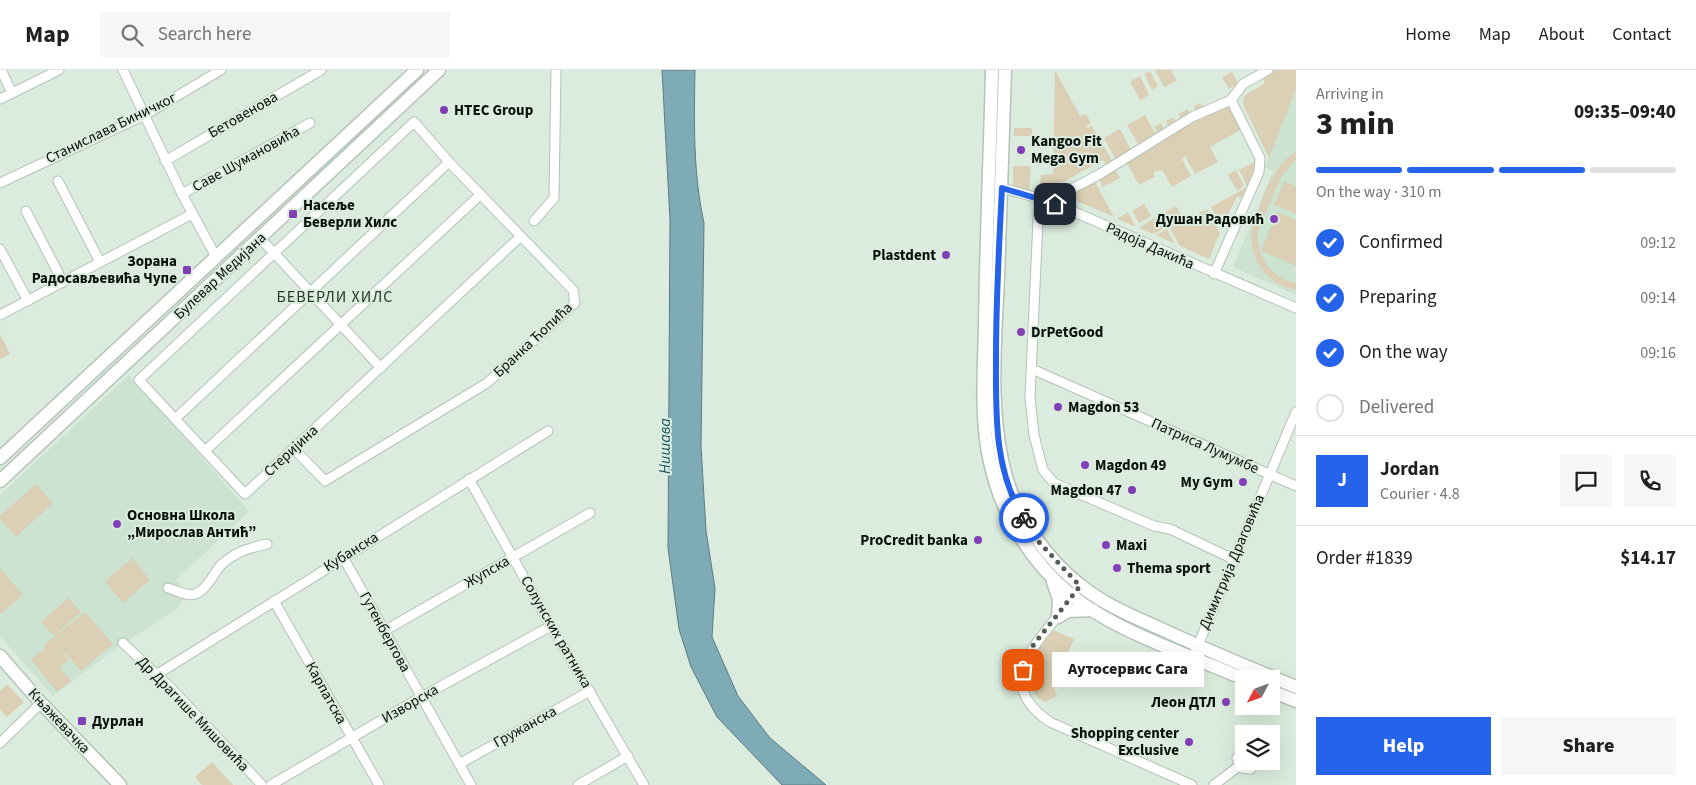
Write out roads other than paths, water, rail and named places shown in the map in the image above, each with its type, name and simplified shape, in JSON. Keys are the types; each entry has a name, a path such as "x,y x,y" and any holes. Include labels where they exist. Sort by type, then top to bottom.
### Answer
{"street":[{"path":"1,70 12,93"},
{"path":"0,99 59,70"},
{"path":"123,70 182,194 216,257"},
{"name":"Станислава Биничког","path":"0,183 144,115 221,70"},
{"name":"Бетовенова","path":"166,161 320,70"},
{"name":"Булевар Медијана","path":"0,458 416,70"},
{"name":"Булевар Медијана","path":"0,480 439,70"},
{"path":"534,221 554,198 556,70"},
{"path":"992,70 985,300 984,411 986,437 992,470 1009,519 1057,588 1059,599 1058,617"},
{"path":"1005,70 996,395 997,437 1008,483 1021,513 1038,541 1080,586 1118,610 1235,674"},
{"path":"1049,201 1100,174 1192,117 1231,100 1243,84 1268,70"},
{"path":"1214,274 1259,172 1260,161 1231,100"},
{"name":"Булевар Медијана","path":"139,380 414,122"},
{"name":"Бранка Ћопића","path":"293,448 325,481 487,383 574,306 576,300 573,290 449,162 414,122"},
{"name":"Саве Шумановића","path":"182,194 310,123"},
{"path":"175,419 449,162"},
{"path":"58,181 100,262"},
{"name":"Радоја Дакића","path":"1002,188 1049,201 1296,308"},
{"path":"204,451 481,194"},
{"path":"1039,198 1030,397 1034,436 1043,470 1054,483 1154,526 1170,529 1233,559"},
{"path":"26,211 63,282"},
{"path":"0,315 192,214"},
{"name":"Стеријина","path":"139,380 245,494 521,236"},
{"path":"260,238 381,368"},
{"path":"0,249 28,301"},
{"name":"Патриса Лумумбе","path":"1032,369 1296,486"},
{"name":"Димитрија Драговића","path":"1195,651 1268,474 1296,412"},
{"name":"Кубанска","path":"156,675 548,431"},
{"name":"Солунских ратника","path":"469,479 551,626 644,785"},
{"name":"Жупска","path":"384,631 590,513"},
{"path":"168,588 188,595 196,594 209,583 221,566 242,550 267,544"},
{"name":"Гутенбергова","path":"344,557 471,785"},
{"path":"1049,575 1072,596 1113,622 1296,687"},
{"path":"1080,586 1058,617 1031,648 1024,662 1024,689 1033,708 1050,722 1192,785"},
{"name":"Карпатска","path":"274,601 379,785"},
{"path":"1058,617 1068,611 1093,610"},
{"name":"Изворска","path":"271,785 352,739 421,696 551,626"},
{"name":"Др Драгише Мишовића","path":"123,643 171,688 262,785"},
{"name":"Књажевачка","path":"0,656 41,703 120,785"},
{"name":"Гружанска","path":"459,764 590,691"},
{"path":"1280,695 1296,701"},
{"path":"0,743 41,703"},
{"path":"578,785 628,756"},
{"path":"1214,785 1235,769"}],"water":[{"path":"662,70 695,70 696,166 704,223 701,446 706,531 715,588 712,637 738,696 770,738 826,785 782,785 717,717 691,667 679,629 668,548 670,220"}],"place":[{"name":"HTEC Group","path":"444,110"},
{"name":"Kangoo Fit Mega Gym","path":"1021,150"},
{"name":"Насеље Беверли Хилс","path":"293,214"},
{"name":"Душан Радовић","path":"1274,219"},
{"name":"Plastdent","path":"946,255"},
{"name":"Зорана Радосављевића Чупе","path":"187,270"},
{"name":"DrPetGood","path":"1021,332"},
{"name":"Magdon 53","path":"1058,407"},
{"name":"Magdon 49","path":"1085,465"},
{"name":"My Gym","path":"1243,482"},
{"name":"Magdon 47","path":"1132,490"},
{"name":"Основна Школа „Мирослав Антић”","path":"117,524"},
{"name":"ProCredit banka","path":"978,540"},
{"name":"Maxi","path":"1106,545"},
{"name":"Thema sport","path":"1117,568"},
{"name":"Аутосервис Сага","path":"1023,670"},
{"name":"Леон ДТЛ","path":"1226,702"},
{"name":"Дурлан","path":"82,721"},
{"name":"Shopping center Exclusive","path":"1189,742"}],"district":[{"name":"БЕВЕРЛИ ХИЛС","path":"335,297"}],"water label":[{"name":"Нишава","path":"665,446"}]}
